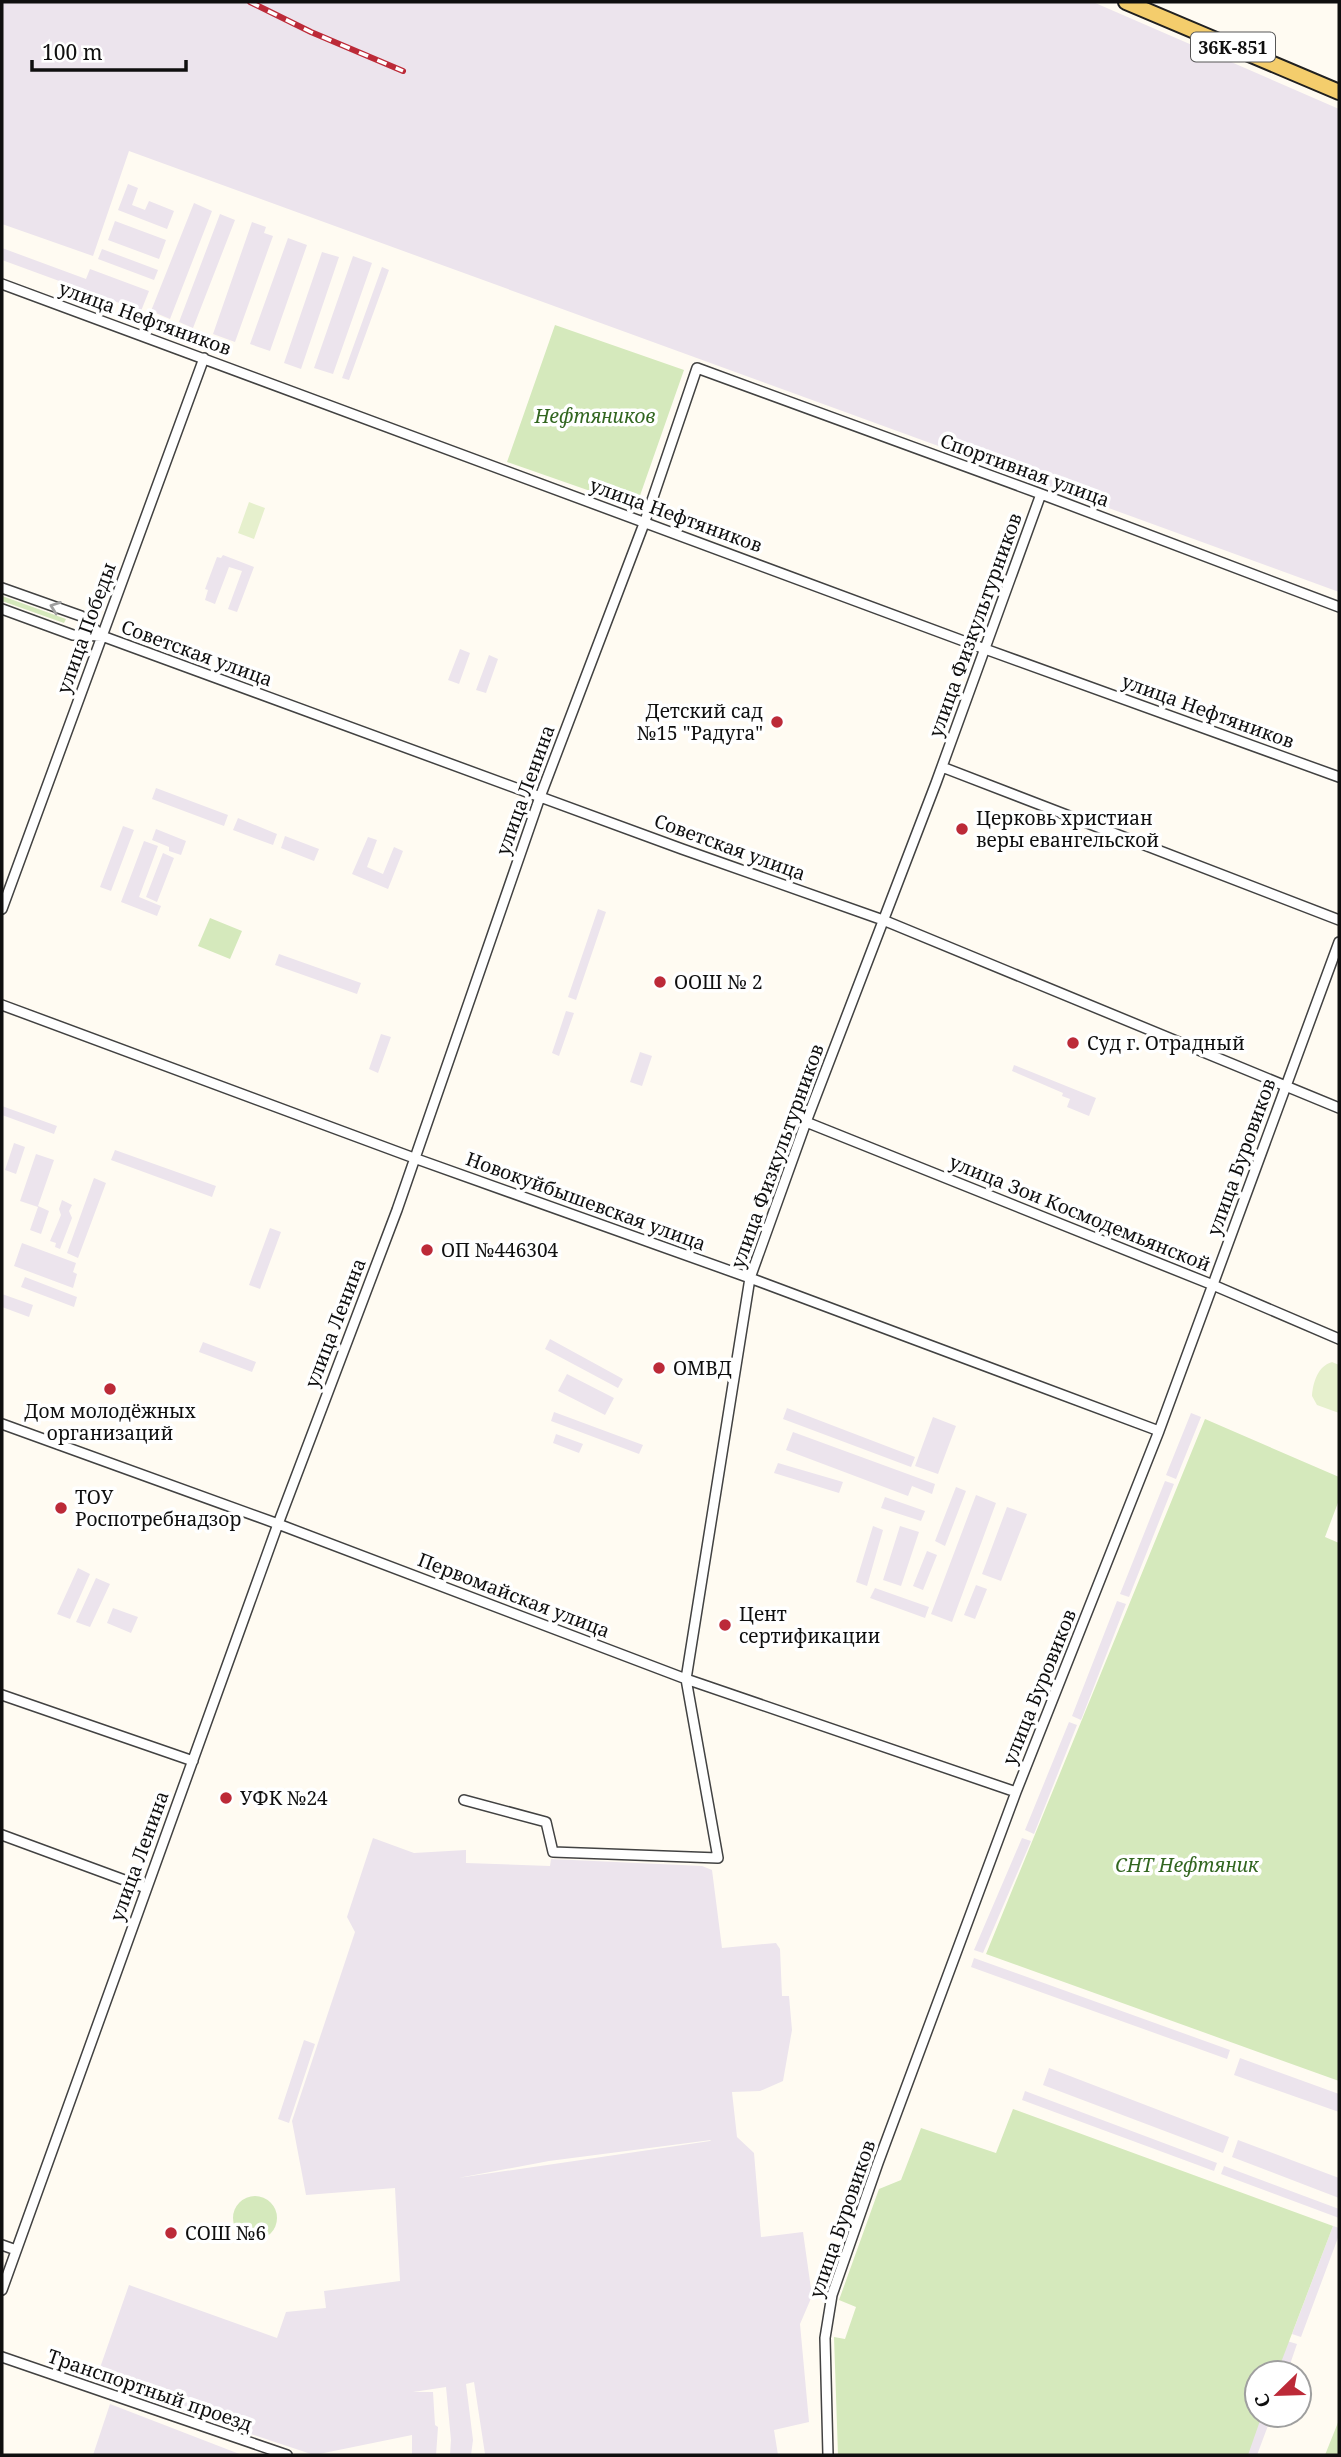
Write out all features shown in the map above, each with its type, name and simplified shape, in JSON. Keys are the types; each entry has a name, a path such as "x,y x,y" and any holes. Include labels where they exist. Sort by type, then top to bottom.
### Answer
{"main road":[{"name":"36К-851","path":"1126,2 1339,92"}],"street":[{"name":"улица Нефтяников","path":"2,284 985,649 1339,777"},
{"name":"улица Победы","path":"2,909 204,358"},
{"name":"улица Ленина","path":"2,2290 278,1524 397,1210 540,797 645,522 697,368"},
{"name":"Спортивная улица","path":"697,368 1339,607"},
{"name":"улица Физкультурников","path":"464,1800 546,1822 553,1852 718,1858 686,1679 750,1278 806,1122 942,767 1041,494"},
{"name":"Советская улица","path":"2,588 81,616 102,636"},
{"name":"Советская улица","path":"2,609 73,635 102,636 883,920 1339,1108"},
{"path":"942,767 1339,920"},
{"name":"улица Буровиков","path":"828,2455 825,2338 832,2295 878,2163 1016,1792 1159,1431 1339,942"},
{"name":"Новокуйбышевская улица","path":"2,1005 414,1158 750,1278 1159,1431"},
{"name":"улица Зои Космодемьянской","path":"806,1122 1213,1285 1339,1339"},
{"name":"Первомайская улица","path":"2,1424 278,1524 686,1679 1016,1792"},
{"path":"2,1695 192,1761"},
{"path":"2,1835 146,1888"},
{"path":"2,2245 16,2250"},
{"name":"Транспортный проезд","path":"2,2357 287,2455"}],"shaded area":[{"path":"2,2 1093,2 1339,109 1339,592 129,151 93,256 2,224"},
{"path":"128,184 138,188 132,205 145,210 149,201 174,211 167,229 118,210"},
{"path":"194,203 212,211 170,319 151,311"},
{"path":"220,214 235,220 193,328 179,322"},
{"path":"115,221 166,240 159,259 108,240"},
{"path":"252,222 266,227 264,233 273,236 235,342 213,334"},
{"path":"288,238 307,245 270,351 250,344"},
{"path":"2,248 86,279 90,269 149,291 141,311 2,260"},
{"path":"102,249 158,270 154,280 98,259"},
{"path":"322,252 339,257 301,369 284,363"},
{"path":"353,256 372,263 333,374 314,368"},
{"path":"382,267 389,270 349,380 342,378"},
{"path":"223,555 254,567 237,612 228,609 242,571 229,567 215,604 205,600 208,590 205,589 217,557 221,558"},
{"path":"460,649 470,653 459,684 448,680"},
{"path":"489,655 498,659 486,693 476,690"},
{"path":"156,788 228,815 224,826 152,799"},
{"path":"238,818 277,834 273,845 233,830"},
{"path":"123,826 134,830 111,891 100,887"},
{"path":"156,829 186,841 181,855 152,840"},
{"path":"285,836 319,849 314,861 281,848"},
{"path":"368,837 377,840 367,867 383,874 394,847 403,851 388,889 352,874"},
{"path":"144,841 158,846 139,897 161,906 157,916 121,902"},
{"path":"163,853 174,858 157,902 146,897"},
{"path":"598,909 606,912 576,1000 568,997"},
{"path":"279,954 361,983 357,994 275,965"},
{"path":"566,1011 574,1013 559,1056 552,1053"},
{"path":"381,1034 391,1037 378,1073 369,1069"},
{"path":"640,1052 652,1056 642,1086 630,1082"},
{"path":"1014,1065 1096,1098 1089,1116 1067,1107 1070,1099 1062,1096 1063,1093 1012,1071"},
{"path":"2,1106 57,1126 54,1134 2,1115"},
{"path":"14,1143 25,1147 16,1174 5,1170"},
{"path":"115,1150 216,1186 212,1197 111,1160"},
{"path":"36,1154 54,1160 38,1206 49,1211 41,1234 30,1230 38,1207 20,1201"},
{"path":"94,1178 106,1183 78,1258 67,1253"},
{"path":"62,1200 72,1205 69,1211 72,1218 60,1249 55,1247 56,1243 50,1241 61,1215 59,1209"},
{"path":"270,1228 281,1232 260,1289 249,1285"},
{"path":"22,1243 76,1263 73,1272 77,1274 73,1288 14,1266"},
{"path":"25,1277 77,1297 74,1307 21,1287"},
{"path":"2,1294 33,1305 29,1317 2,1307"},
{"path":"550,1339 623,1379 618,1388 545,1349"},
{"path":"203,1342 256,1362 252,1372 199,1352"},
{"path":"567,1374 614,1398 605,1415 558,1391"},
{"path":"787,1408 915,1457 911,1467 783,1419"},
{"path":"554,1412 643,1445 639,1454 551,1421"},
{"path":"1191,1413 1201,1417 1176,1479 1166,1475"},
{"path":"933,1417 956,1426 938,1474 915,1466"},
{"path":"793,1432 935,1484 932,1494 912,1486 908,1496 786,1450"},
{"path":"556,1434 583,1444 579,1453 553,1443"},
{"path":"778,1463 843,1482 839,1493 774,1473"},
{"path":"1165,1481 1174,1484 1129,1597 1120,1594"},
{"path":"956,1487 966,1491 945,1546 935,1541"},
{"path":"976,1495 996,1503 952,1622 931,1614"},
{"path":"885,1497 925,1511 921,1521 881,1508"},
{"path":"1007,1507 1027,1514 1001,1581 982,1574"},
{"path":"873,1526 883,1530 867,1586 856,1582"},
{"path":"900,1526 919,1532 901,1586 883,1580"},
{"path":"927,1551 937,1555 923,1590 913,1586"},
{"path":"78,1568 90,1574 70,1619 57,1614"},
{"path":"96,1578 110,1584 90,1627 76,1622"},
{"path":"976,1585 987,1589 975,1619 964,1615"},
{"path":"875,1588 929,1607 925,1618 870,1598"},
{"path":"1117,1601 1126,1604 1081,1720 1072,1716"},
{"path":"113,1608 138,1617 131,1633 107,1623"},
{"path":"1069,1722 1077,1725 1034,1834 1025,1830"},
{"path":"373,1838 414,1853 466,1850 466,1863 550,1866 551,1859 702,1866 712,1870 722,1948 776,1943 780,1949 782,1996 789,1996 792,2030 783,2081 760,2091 732,2092 737,2137 754,2153 761,2237 803,2232 812,2296 800,2324 809,2422 774,2430 778,2455 480,2455 485,2454 474,2382 466,2384 473,2440 471,2455 450,2455 446,2387 413,2392 433,2392 435,2425 438,2427 436,2455 412,2455 412,2435 314,2455 95,2382 129,2285 277,2338 286,2312 326,2308 324,2291 400,2281 395,2188 306,2195 292,2121 355,1932 347,1917","holes":["710,2141 458,2178 549,2161"]},
{"path":"1022,1838 1031,1841 983,1953 974,1950"},
{"path":"974,1958 1230,2050 1227,2059 971,1967"},
{"path":"304,2040 315,2044 289,2123 278,2119"},
{"path":"1240,2058 1339,2094 1339,2112 1234,2075"},
{"path":"1049,2068 1229,2137 1223,2153 1043,2085"},
{"path":"1025,2091 1217,2163 1214,2171 1022,2100"},
{"path":"1238,2140 1339,2178 1339,2198 1232,2157"},
{"path":"1224,2166 1339,2209 1339,2218 1221,2174"},
{"path":"1333,2226 1339,2228 1339,2235 1301,2337 1292,2334"},
{"path":"1287,2341 1297,2344 1292,2359 1281,2359"},
{"path":"110,2404 242,2455 93,2455"},
{"path":"1256,2429 1267,2429 1257,2455 1247,2453"}],"green space":[{"name":"Нефтяников","path":"555,325 684,370 636,507 507,462"},
{"path":"249,502 265,508 254,539 238,533"},
{"path":"2,596 66,619 64,623 2,601"},
{"path":"210,918 242,931 230,959 198,946"},
{"path":"1332,1362 1339,1365 1339,1413 1317,1405 1312,1396 1317,1375 1323,1367"},
{"name":"СНТ Нефтяник","path":"1205,1419 1339,1477 1339,1500 1325,1537 1339,1543 1339,2081 986,1954"},
{"path":"1013,2109 1333,2226 1282,2359 1243,2359 1243,2429 1257,2429 1248,2455 838,2455 834,2337 845,2339 856,2307 839,2300 879,2189 901,2180 921,2128 996,2153"},
{"path":"255,2196 270,2203 277,2218 270,2233 255,2240 240,2233 233,2218 240,2203"},
{"path":"1339,2420 1339,2455 1325,2455"}],"railway":[{"path":"250,2 311,32 403,71"}],"place":[{"name":"Детский сад №15 \"Радуга\"","path":"777,722"},
{"name":"Церковь христиан веры евангельской","path":"962,829"},
{"name":"ООШ № 2","path":"660,982"},
{"name":"Суд г. Отрадный","path":"1073,1043"},
{"name":"ОП №446304","path":"427,1250"},
{"name":"ОМВД","path":"659,1368"},
{"name":"Дом молодёжных организаций","path":"110,1389"},
{"name":"ТОУ Роспотребнадзор","path":"61,1508"},
{"name":"Цент сертификации","path":"725,1625"},
{"name":"УФК №24","path":"226,1798"},
{"name":"СОШ №6","path":"171,2233"}]}
